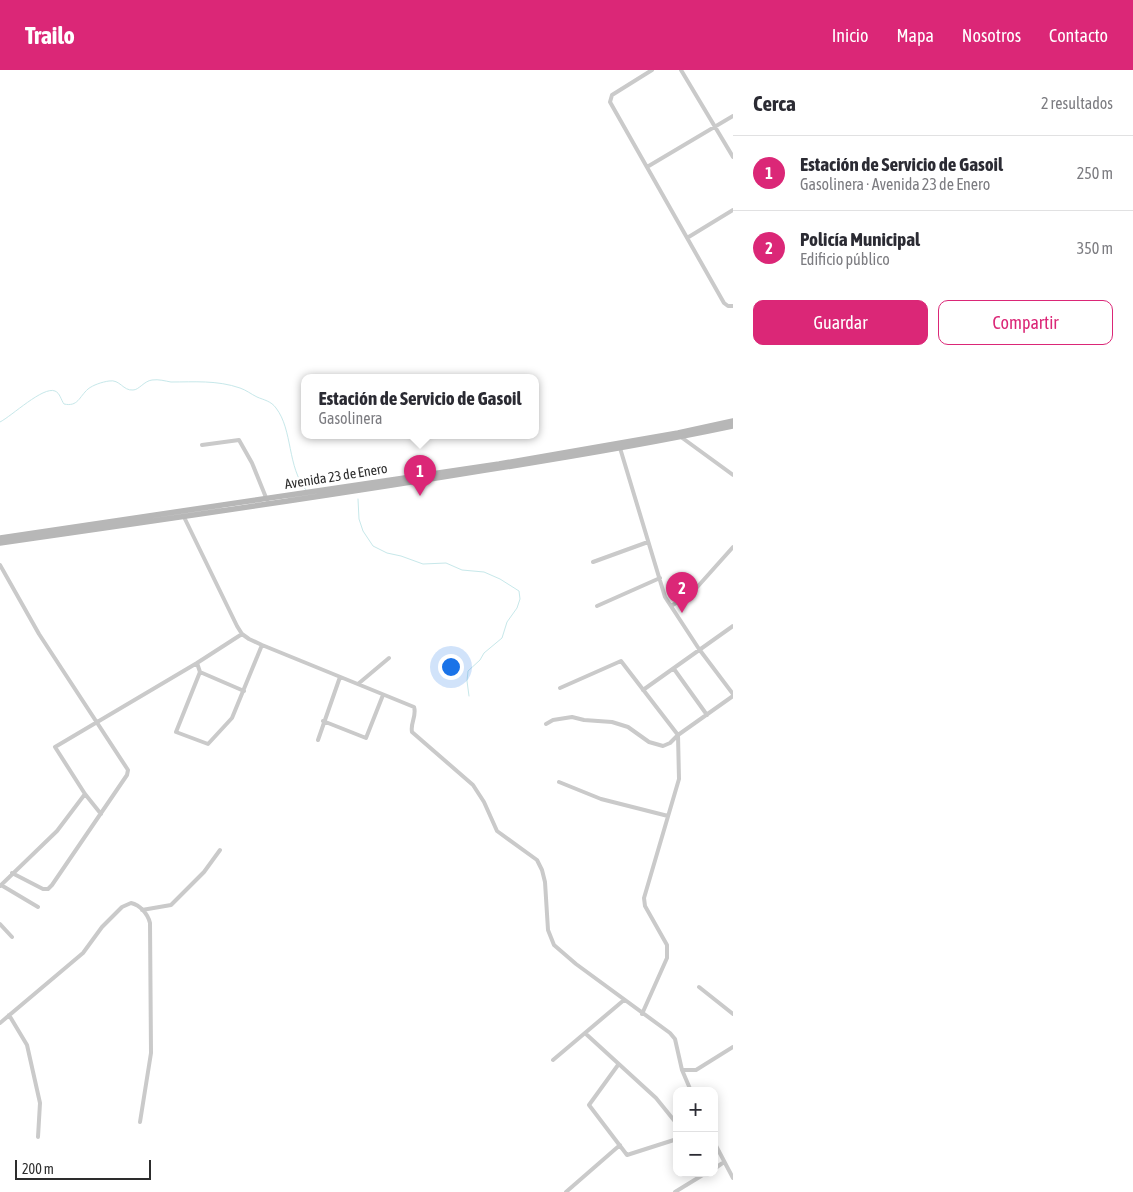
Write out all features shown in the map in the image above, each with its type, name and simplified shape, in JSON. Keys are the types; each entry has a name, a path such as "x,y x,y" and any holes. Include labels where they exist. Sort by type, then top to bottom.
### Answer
{"main road":[{"name":"Avenida 23 de Enero","path":"0,542 499,464 678,433 733,421"},
{"name":"Avenida 23 de Enero","path":"0,538 420,481 620,448 733,426"}],"street":[{"path":"652,70 612,95 610,99 724,303 728,306 733,306"},
{"path":"681,70 733,157"},
{"path":"647,167 733,116"},
{"path":"687,238 733,210"},
{"path":"681,437 733,475"},
{"path":"202,445 239,440 252,463 267,500"},
{"path":"546,724 553,720 572,717 612,722 628,726 637,735 649,742 663,746 670,743 733,695 665,597 620,448"},
{"path":"183,514 242,634 262,645 414,707 416,712 411,727 412,732 473,785 484,802 497,831 537,860 545,882 548,930 554,945 576,964 670,1033 675,1039 682,1070 689,1087"},
{"path":"593,562 648,542"},
{"path":"671,606 691,594 733,547"},
{"path":"0,564 39,634 128,770 127,775 52,885 44,889 12,872"},
{"path":"597,606 660,578"},
{"path":"643,690 733,626"},
{"path":"101,814 85,794 55,747 198,663 242,634"},
{"path":"198,663 200,672 176,732 208,744 232,718 262,645"},
{"path":"358,684 389,658"},
{"path":"560,688 621,661 678,736 679,779 644,898 645,906 667,945 668,951 667,958 642,1014"},
{"path":"674,669 707,714"},
{"path":"200,672 244,691"},
{"path":"318,740 323,721 340,677"},
{"path":"323,721 366,738 383,694"},
{"path":"559,782 600,799 668,816"},
{"path":"38,907 0,885 58,831 85,794"},
{"path":"142,910 171,905 204,872 220,850"},
{"path":"0,1023 83,953 102,927 122,907 131,903 138,904 149,917 150,923 151,1053 140,1122"},
{"path":"0,924 12,937"},
{"path":"699,987 733,1014"},
{"path":"553,1060 624,1000"},
{"path":"729,1010 733,1005"},
{"path":"9,1015 27,1045 40,1103 38,1137"},
{"path":"586,1034 656,1098 673,1119"},
{"path":"682,1070 696,1070 733,1047"},
{"path":"618,1065 589,1105 627,1155 673,1140"},
{"path":"566,1192 620,1145"},
{"path":"718,1150 733,1178"},
{"path":"718,1166 724,1162"},
{"path":"675,1192 699,1177"}],"waterway":[{"path":"0,422 43,393 55,391 64,404 69,405 78,401 90,388 109,381 116,382 130,390 137,389 149,381 155,380 231,385 267,401 276,408 285,427 296,471 306,490"},
{"path":"358,499 359,519 363,531 373,546 387,553 423,564 446,563 462,570 484,572 519,591 520,599 517,608 507,622 502,638 484,653 480,660 468,671 469,696"}],"place":[{"name":"Estación de Servicio de Gasoil","path":"420,496"},
{"name":"Policía Municipal","path":"682,613"}]}
